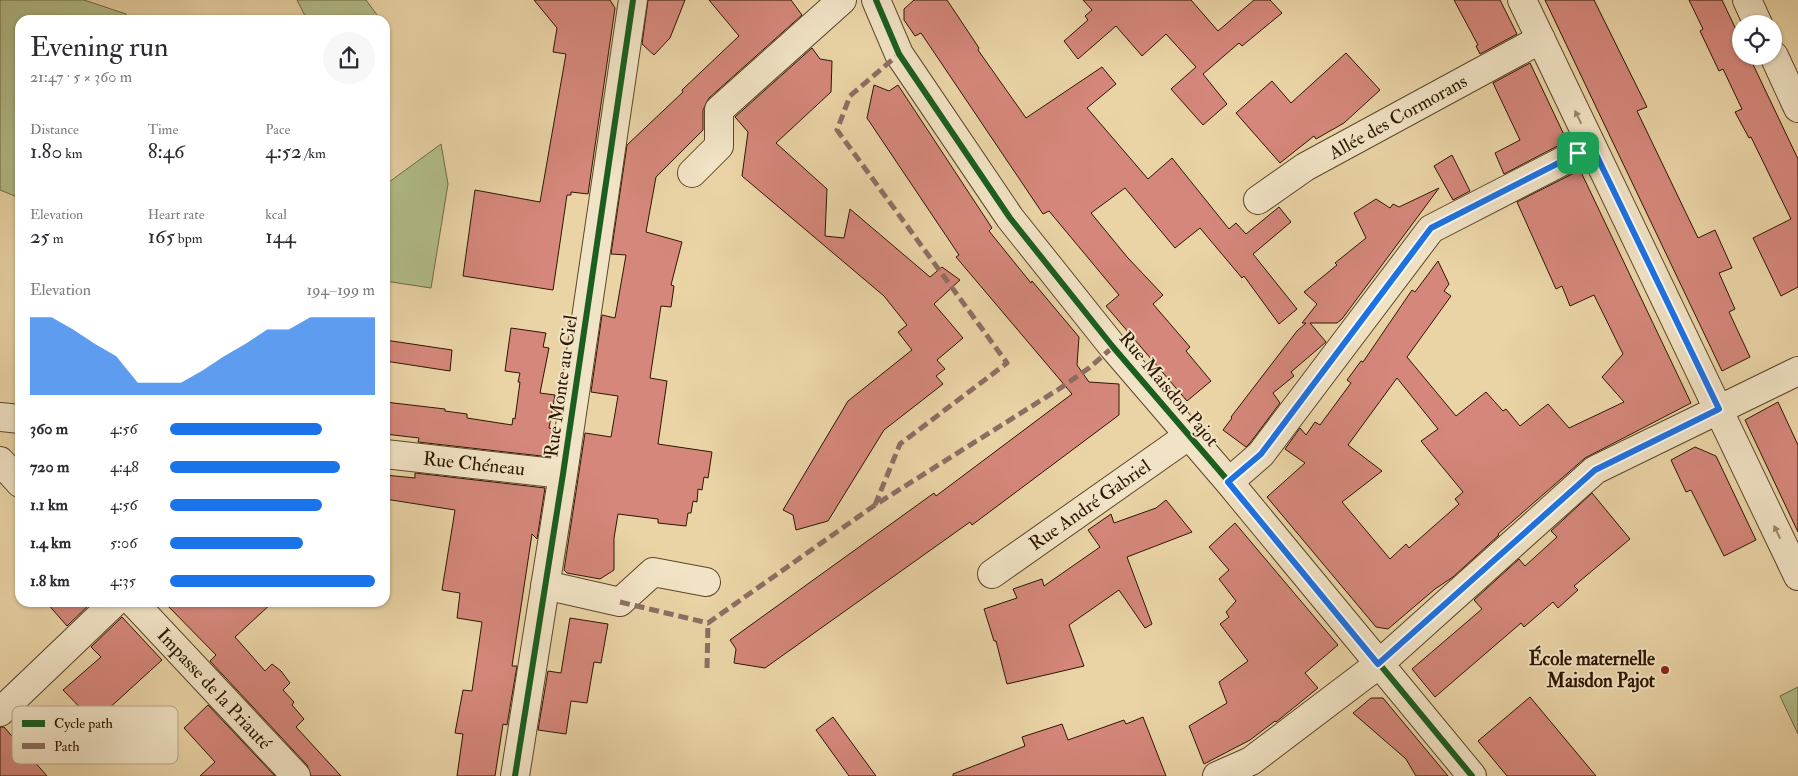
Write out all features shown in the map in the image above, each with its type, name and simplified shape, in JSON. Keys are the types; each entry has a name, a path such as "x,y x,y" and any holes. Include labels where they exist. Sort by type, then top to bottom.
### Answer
{"street":[{"name":"Rue Monte au Ciel","path":"515,776 563,474 633,0"},
{"path":"692,173 719,146 719,110 842,0"},
{"name":"Rue Maisdon Pajot","path":"876,0 899,54 1010,218 1113,347 1228,482 1472,776"},
{"path":"1522,0 1798,576"},
{"path":"1747,0 1754,15"},
{"name":"Allée des Cormorans","path":"1258,200 1305,167 1541,39"},
{"path":"1778,65 1798,108"},
{"path":"1228,482 1261,454 1431,228 1592,146"},
{"path":"1217,776 1251,760 1378,664 1595,470 1798,371"},
{"path":"0,417 15,418"},
{"name":"Rue André Gabriel","path":"992,574 1188,436"},
{"name":"Rue Chéneau","path":"390,455 563,474"},
{"path":"0,461 15,478"},
{"path":"545,585 620,602 653,572 706,582"},
{"path":"0,712 110,607"},
{"name":"Impasse de la Priauté","path":"138,607 296,776"}],"green space":[{"path":"0,0 84,0 126,14 15,15 15,196 0,190"},
{"path":"297,0 366,0 377,15 304,15"},
{"path":"441,144 448,184 431,288 390,282 390,181"},
{"path":"1798,687 1798,734 1780,696"}],"building":[{"path":"534,0 610,0 615,8 588,194 571,192 571,195 567,195 553,290 463,276 475,190 540,202 566,54 553,52 557,28"},
{"path":"648,0 685,0 670,38 654,55 642,44"},
{"path":"709,0 791,0 802,15 709,98 703,110 703,130 656,177 646,232 682,242 671,285 674,286 671,307 661,306 650,378 667,381 658,444 712,452 708,478 704,477 702,490 698,489 697,502 693,501 691,513 688,513 686,526 658,523 658,519 618,514 614,538 614,570 600,579 567,573 564,570 585,433 611,437 618,396 591,392 602,315 615,318 626,255 611,254 627,145 739,36"},
{"path":"914,0 947,0 979,48 978,50 1026,118 1102,67 1116,84 1087,108 1148,179 1172,158 1229,229 1236,223 1246,234 1279,207 1291,222 1253,254 1297,309 1279,324 1244,276 1242,278 1200,228 1175,248 1125,188 1091,213 1128,258 1163,295 1153,304 1190,347 1186,351 1211,381 1187,401 1106,306 1119,295 1049,211 1043,214 921,33 915,36 904,20 904,9"},
{"path":"1083,0 1191,0 1218,31 1254,0 1270,0 1282,13 1242,46 1239,43 1203,74 1227,104 1203,125 1171,89 1196,67 1166,34 1142,56 1116,26 1078,59 1064,41 1088,20 1085,16 1092,10"},
{"path":"1454,0 1500,0 1517,34 1480,54 1476,46 1478,45"},
{"path":"1545,0 1594,0 1647,107 1637,111 1698,238 1715,230 1732,268 1719,273 1735,309 1729,312 1750,357 1722,371"},
{"path":"1689,0 1722,0 1732,21 1732,65 1753,65 1798,159 1798,287 1781,296 1753,238 1791,219 1751,137 1749,138 1735,112 1742,109 1723,69 1719,71 1700,31 1703,29"},
{"path":"812,48 820,59 832,61 831,92 776,143 827,189 825,236 844,238 850,209 930,277 942,267 960,280 934,304 963,338 937,360 945,369 936,376 943,384 884,430 828,521 796,530 793,515 783,510 848,401 912,350 898,332 907,325 884,296 742,176 748,132 735,117"},
{"path":"1346,53 1380,90 1344,123 1316,139 1314,136 1280,163 1236,113 1272,81 1291,103"},
{"path":"1530,63 1567,141 1504,174 1495,153 1520,140 1493,83"},
{"path":"874,85 889,91 898,85 992,228 989,231 1031,283 1032,281 1079,337 1077,365 1089,382 1119,384 1119,415 972,525 970,522 765,668 734,663 736,649 730,640 934,493 936,496 1072,394 956,257 959,255 867,118"},
{"path":"1452,155 1470,191 1453,200 1434,166"},
{"path":"1580,170 1691,403 1585,458 1498,534 1453,577 1435,589 1388,629 1376,627 1267,497 1305,463 1285,449 1300,428 1306,435 1315,422 1320,425 1351,383 1347,380 1361,361 1363,362 1412,290 1415,292 1438,261 1449,284 1444,291 1451,296 1407,357 1456,416 1486,392 1503,411 1506,409 1520,426 1548,404 1569,428 1624,402 1602,377 1623,354 1594,295 1570,306 1562,286 1556,289 1517,202","holes":["1397,378 1438,429 1421,441 1463,492 1455,499 1459,504 1409,548 1406,544 1390,559 1342,502 1382,471 1348,445"]},
{"path":"1439,188 1342,319 1337,323 1310,323 1326,342 1291,372 1294,376 1273,393 1280,403 1250,443 1246,447 1223,430 1297,331 1306,323 1302,323 1317,304 1304,292 1337,265 1335,263 1366,238 1354,213 1376,199 1390,208 1393,204 1399,207"},
{"path":"511,328 546,333 543,347 549,348 540,393 555,395 549,428 554,429 550,457 418,442 419,438 390,435 390,403 445,409 445,411 467,414 467,418 512,425 513,418 515,419 520,373 505,371"},
{"path":"390,341 452,350 450,371 390,362"},
{"path":"1778,402 1798,445 1798,532 1745,420"},
{"path":"1695,447 1716,456 1756,540 1724,556 1691,490 1686,492 1671,460"},
{"path":"415,473 545,488 537,539 532,534 512,666 517,666 507,725 503,724 495,776 457,776 463,734 455,733 463,690 472,691 482,622 457,618 460,593 442,590 455,510 390,500 390,476 415,478"},
{"path":"1592,493 1630,539 1574,586 1578,590 1558,608 1553,602 1524,627 1521,623 1435,697 1412,669 1482,609 1474,600 1519,559 1525,566 1557,537 1551,531"},
{"path":"1166,500 1192,532 1127,557 1152,624 1145,628 1119,590 1069,625 1084,666 1007,684 996,641 994,641 984,609 1017,598 1013,589 1042,579 1044,586 1100,547 1088,530 1111,514 1114,523 1156,508"},
{"path":"1235,523 1338,645 1305,673 1318,688 1250,740 1204,764 1189,726 1227,703 1219,682 1248,661 1220,624 1229,617 1226,612 1236,601 1219,579 1229,570 1209,547"},
{"path":"50,607 87,607 67,626"},
{"path":"169,607 268,607 235,637 265,671 272,664 281,671 290,683 283,690 294,702 292,705 304,719 296,727 341,776 311,776 307,765 210,661 216,655"},
{"path":"122,617 162,660 112,706 78,706 63,690 101,657 91,647"},
{"path":"570,618 608,624 601,663 594,662 587,703 571,701 566,734 538,730 548,671 561,673"},
{"path":"1530,697 1596,776 1507,776 1478,741"},
{"path":"1371,698 1383,698 1448,776 1416,776 1406,759 1353,713"},
{"path":"208,705 275,776 200,776 215,762 184,728"},
{"path":"833,717 876,776 849,776 816,730"},
{"path":"1143,717 1166,776 953,776 953,774 1025,746 1022,737 1062,724 1068,740 1124,720 1126,724"},
{"path":"0,727 4,727 12,736 12,764 36,764 47,776 0,776"}],"marked path":[{"path":"875,505 900,444 1007,363 837,130 850,96 899,54"},
{"path":"620,602 708,623 875,505 1059,389 1089,368 1113,347"},
{"path":"707,668 708,623"}],"cycle path":[{"path":"515,776 563,474 633,0"},
{"path":"876,0 899,54 1010,218 1113,347 1229,482 1472,776"}],"place":[{"name":"École maternelle Maisdon Pajot","path":"1665,670"}],"route":[{"path":"1592,146 1719,409 1595,470 1378,664 1228,482 1261,454 1431,228 1578,153 1592,146"}]}
